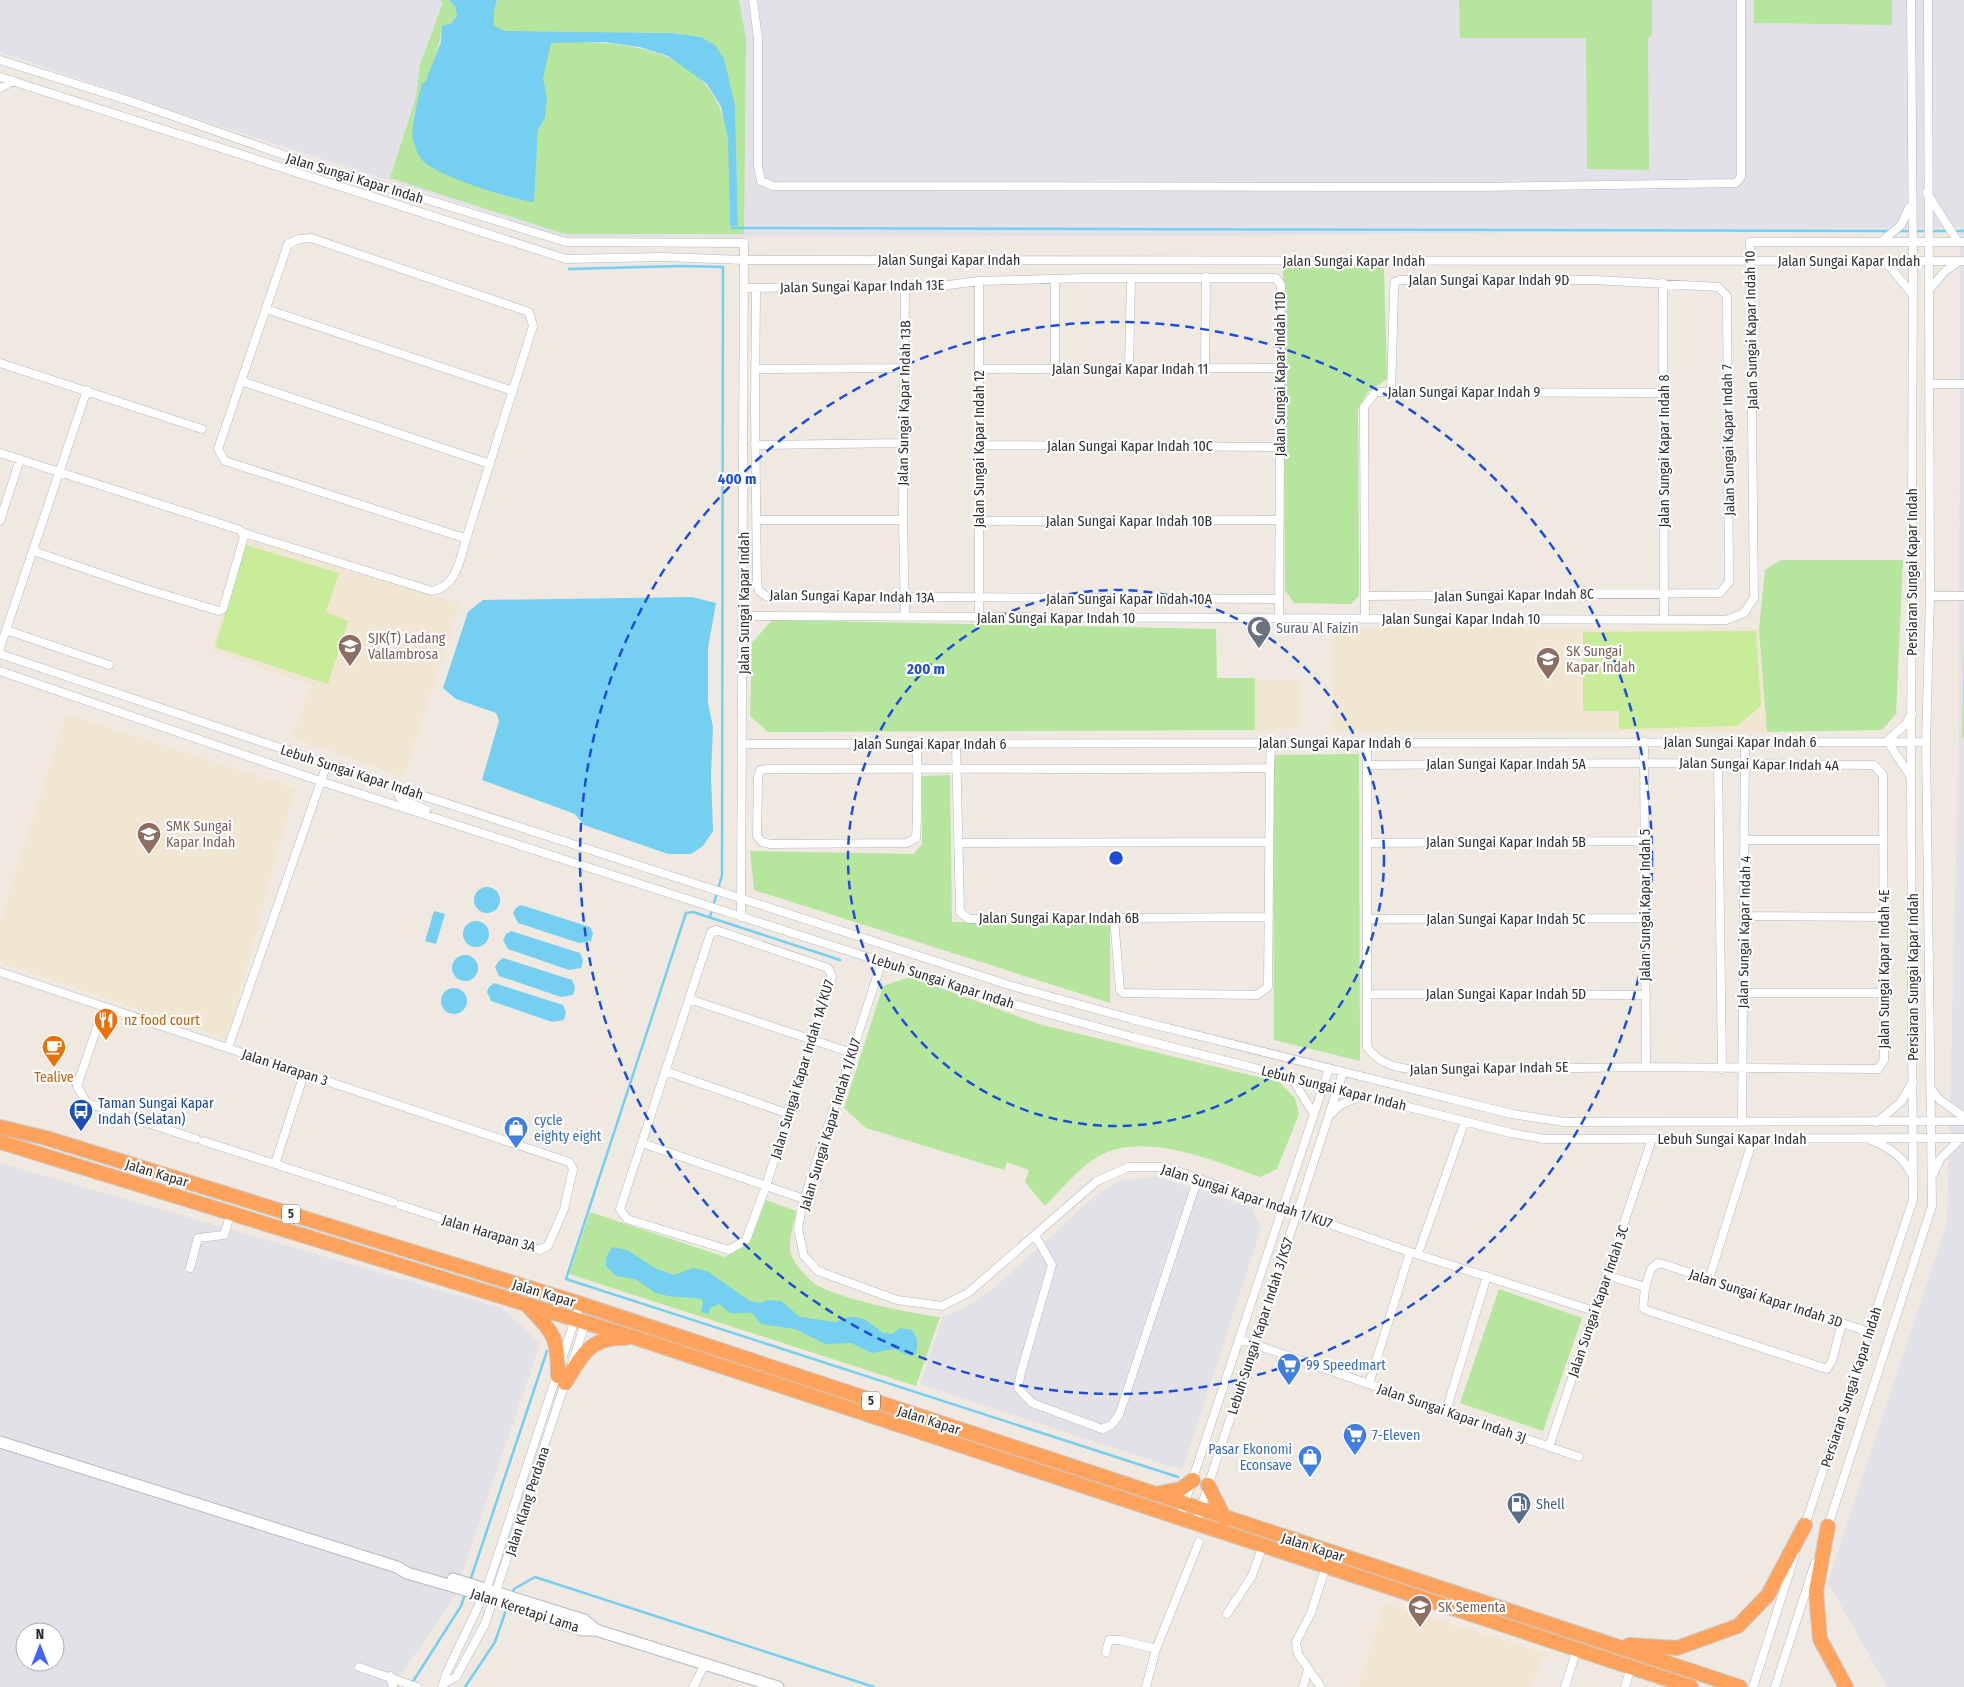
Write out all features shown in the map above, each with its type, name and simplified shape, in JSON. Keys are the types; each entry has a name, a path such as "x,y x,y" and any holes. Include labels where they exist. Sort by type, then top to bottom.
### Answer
{"highway":[{"name":"Jalan Kapar","path":"0,1127 46,1138 585,1306 1152,1494 1182,1511"},
{"name":"Jalan Kapar","path":"0,1142 639,1338 1198,1516 1263,1545 1685,1686"},
{"path":"526,1304 555,1338 558,1346 562,1379"},
{"path":"562,1379 588,1348 598,1342 611,1338 639,1338"},
{"path":"1152,1494 1181,1489 1193,1480"},
{"path":"1208,1485 1225,1518"},
{"name":"Jalan Kapar","path":"1198,1516 1225,1518 1740,1687"},
{"path":"1565,1630 1636,1646 1677,1648 1738,1626 1768,1595 1805,1525"},
{"path":"1828,1526 1816,1591 1820,1639 1846,1687"}],"street":[{"path":"753,0 758,39 758,166 761,181 773,186 1430,186 1736,182 1741,177 1741,0"},
{"name":"Persiaran Sungai Kapar Indah","path":"1752,1687 1914,1200 1911,778 1913,239 1911,0"},
{"name":"Persiaran Sungai Kapar Indah","path":"1775,1687 1932,1206 1926,742 1930,596 1930,384 1927,239 1928,0"},
{"name":"Jalan Sungai Kapar Indah","path":"0,60 130,101 307,164 566,242 744,243 743,899 741,916"},
{"name":"Jalan Sungai Kapar Indah","path":"0,77 566,259 1962,261"},
{"path":"0,88 13,81"},
{"path":"1928,193 1961,242"},
{"path":"1881,242 1901,225 1912,200"},
{"path":"0,453 240,530 244,533 432,591 438,590 454,578 533,326 528,312 311,238 299,239 288,244 218,449 225,462 461,537 467,536"},
{"name":"Jalan Sungai Kapar Indah","path":"1750,242 1881,242 1927,239 1961,242"},
{"name":"Jalan Sungai Kapar Indah 10","path":"744,616 1726,620 1744,613 1754,598 1750,242"},
{"path":"1886,261 1913,295"},
{"path":"1928,290 1945,272 1962,261"},
{"path":"1205,368 1206,277"},
{"path":"1055,278 1055,369"},
{"name":"Jalan Sungai Kapar Indah 11D","path":"979,281 1055,278 1276,278 1281,285 1279,618"},
{"path":"1130,369 1131,278"},
{"name":"Jalan Sungai Kapar Indah 9D","path":"1391,392 1394,291 1395,282 1399,280 1595,280 1663,283"},
{"name":"Jalan Sungai Kapar Indah 13E","path":"744,288 941,286 979,281"},
{"name":"Jalan Sungai Kapar Indah 12","path":"979,281 979,617"},
{"name":"Jalan Sungai Kapar Indah 8","path":"1663,283 1664,620"},
{"name":"Jalan Sungai Kapar Indah 7","path":"1663,283 1718,287 1727,296 1729,490 1729,582 1726,588 1720,593 1664,593"},
{"name":"Jalan Sungai Kapar Indah 13B","path":"905,286 903,520 905,617"},
{"name":"Jalan Sungai Kapar Indah 13A","path":"756,288 754,369 757,583 759,591 766,596 979,598"},
{"path":"266,309 513,391"},
{"path":"0,363 202,429"},
{"path":"754,369 905,368"},
{"name":"Jalan Sungai Kapar Indah 11","path":"979,369 1281,368"},
{"path":"241,381 490,464"},
{"path":"1930,384 1964,384"},
{"path":"0,648 87,390"},
{"name":"Jalan Sungai Kapar Indah 9","path":"1365,619 1364,407 1376,392 1663,393"},
{"path":"755,445 904,443"},
{"name":"Jalan Sungai Kapar Indah 10C","path":"979,445 1280,447"},
{"path":"0,521 20,459"},
{"path":"757,520 903,520"},
{"name":"Jalan Sungai Kapar Indah 10B","path":"979,521 1280,520"},
{"path":"33,551 139,587 219,611 223,609 244,533"},
{"name":"Jalan Sungai Kapar Indah 8C","path":"1365,596 1664,593"},
{"path":"1930,596 1964,596"},
{"name":"Jalan Sungai Kapar Indah 10A","path":"979,598 1280,599"},
{"path":"6,630 109,665"},
{"name":"Lebuh Sungai Kapar Indah","path":"0,654 399,788 1012,986 1329,1069 1544,1121 1914,1122 1964,1119"},
{"name":"Lebuh Sungai Kapar Indah","path":"0,671 320,781 1029,1008 1132,1037 1544,1140 1963,1138"},
{"path":"1911,778 1887,742 1906,724 1912,714"},
{"name":"Jalan Sungai Kapar Indah 5","path":"1644,742 1646,1067"},
{"name":"Jalan Sungai Kapar Indah 4","path":"1742,1122 1745,742"},
{"name":"Jalan Sungai Kapar Indah 6","path":"743,744 1926,742"},
{"path":"1270,743 1270,768"},
{"name":"Jalan Sungai Kapar Indah 5E","path":"1368,743 1367,1047 1374,1057 1394,1067 1426,1070 1646,1067 1743,1069"},
{"path":"917,744 917,768"},
{"name":"Jalan Sungai Kapar Indah 6B","path":"956,744 960,912 963,916 969,919 1269,917"},
{"name":"Jalan Sungai Kapar Indah 5A","path":"1368,764 1644,763"},
{"name":"Jalan Sungai Kapar Indah 4A","path":"1644,763 1874,765"},
{"path":"228,1048 327,764"},
{"name":"Jalan Sungai Kapar Indah 4","path":"1718,765 1722,1068"},
{"name":"Jalan Sungai Kapar Indah 4E","path":"1743,1069 1878,1069 1884,1060 1883,775 1874,765"},
{"name":"Jalan Sungai Kapar Indah 6","path":"917,768 916,838 907,843 770,844 762,842 757,836 758,776 760,770 917,768 1270,768 1268,987 1257,995 1123,993 1120,990 1114,918"},
{"path":"399,788 400,798 440,819"},
{"path":"1745,840 1883,840"},
{"name":"Jalan Sungai Kapar Indah 5B","path":"1368,843 1645,841"},
{"path":"958,843 1269,842"},
{"path":"1745,916 1884,917"},
{"name":"Jalan Sungai Kapar Indah 5C","path":"1368,919 1645,918"},
{"name":"Jalan Sungai Kapar Indah 1A/KU7","path":"720,930 828,968 832,976 766,1186 746,1240 729,1250 627,1219 620,1209 689,999 711,932 720,930"},
{"name":"Jalan Sungai Kapar Indah 1/KU7","path":"882,961 804,1199 798,1229 804,1256 818,1271 897,1300 942,1306 968,1293 1097,1181 1129,1167 1165,1167 1414,1253 1594,1311"},
{"name":"Jalan Harapan 3","path":"0,972 569,1162"},
{"path":"1743,993 1883,993"},
{"name":"Jalan Sungai Kapar Indah 5D","path":"1367,994 1646,995"},
{"path":"689,999 852,1052"},
{"name":"Jalan Harapan 3A","path":"104,1007 77,1086 81,1096 87,1103 539,1250 548,1246 564,1209 573,1169 569,1162"},
{"name":"Lebuh Sungai Kapar Indah 3/KS7","path":"1182,1511 1329,1069"},
{"path":"665,1071 789,1114"},
{"name":"Lebuh Sungai Kapar Indah 3/KS7","path":"1198,1516 1344,1072"},
{"path":"275,1164 304,1074"},
{"path":"1291,1077 1314,1114"},
{"path":"1877,1122 1901,1102 1913,1080"},
{"path":"1930,1088 1940,1100 1964,1119"},
{"path":"1329,1117 1340,1105 1363,1096"},
{"path":"1369,1384 1414,1253 1465,1121"},
{"path":"0,1137 16,1142 31,1152"},
{"path":"1865,1138 1884,1145 1897,1154 1907,1165 1914,1179"},
{"path":"1933,1176 1940,1159 1963,1138"},
{"name":"Jalan Sungai Kapar Indah 3C","path":"1549,1446 1652,1139"},
{"path":"1709,1279 1753,1139"},
{"path":"642,1143 804,1199"},
{"path":"1035,1235 1052,1265 1020,1372 1018,1388 1032,1403 1102,1429 1111,1425 1119,1415 1198,1178"},
{"path":"190,1268 198,1238 224,1235 231,1213"},
{"name":"Jalan Sungai Kapar Indah 3D","path":"1645,1288 1651,1269 1658,1263 1664,1264 1869,1332"},
{"path":"1446,1411 1487,1276"},
{"path":"1606,1276 1645,1288 1643,1308 1646,1310 1827,1369 1832,1361 1842,1323"},
{"name":"Jalan Klang Perdana","path":"444,1685 456,1677 485,1624 490,1594 585,1306"},
{"name":"Jalan Sungai Kapar Indah 3J","path":"1239,1339 1579,1457"},
{"name":"Jalan Keretapi Lama","path":"0,1442 398,1567 407,1573 457,1584 584,1620 596,1630 778,1687"},
{"path":"1146,1687 1156,1649 1199,1542"},
{"path":"1227,1614 1252,1576 1263,1545"},
{"path":"1321,1687 1298,1654 1296,1642 1311,1613 1326,1566"},
{"name":"Jalan Klang Perdana","path":"444,1685 447,1672 490,1594"},
{"path":"1106,1652 1109,1640 1120,1640 1156,1649"},
{"path":"1565,1687 1577,1649"},
{"path":"693,1687 705,1664"},
{"path":"359,1667 390,1676 417,1687"},
{"path":"1625,1687 1631,1667"},
{"path":"1303,1687 1308,1670"},
{"path":"390,1676 393,1687"}],"shaded area":[{"path":"0,0 1964,0 1964,1687 1887,1687 1828,1582 1947,1224 1959,744 1960,227 1213,236 565,237 192,117 0,52"},
{"name":"SJK(T) Ladang Vallambrosa","path":"247,538 460,604 404,777 292,738 311,685 211,650"},
{"name":"SK Sungai Kapar Indah","path":"1334,628 1759,629 1767,732 1333,731"},
{"path":"1255,679 1302,679 1302,729 1255,730"},
{"name":"SMK Sungai Kapar Indah","path":"66,714 295,788 227,1039 0,962 0,922"},
{"path":"0,1163 502,1308 540,1343 454,1598 392,1687 0,1687"},
{"path":"1157,1177 1252,1208 1261,1229 1182,1470 920,1384 943,1317 966,1307 991,1291 1095,1196 1118,1182"},
{"name":"SK Sementa","path":"1385,1603 1543,1653 1531,1687 1358,1687"}],"green space":[{"path":"440,0 449,0 455,6 457,15 452,23 442,26 435,57 414,115 413,127 423,161 491,192 534,202 538,130 545,117 543,73 551,42 609,44 637,48 663,55 686,67 705,84 719,107 728,138 731,226 738,226 735,105 701,37 672,33 505,31 494,27 494,11 497,0 739,0 746,40 744,234 565,234 390,178 416,97 420,65 443,2"},
{"path":"1459,0 1652,0 1652,35 1648,38 1649,170 1587,169 1586,38 1460,38"},
{"path":"1754,0 1892,0 1892,25 1754,23"},
{"path":"1283,265 1384,266 1387,379 1368,392 1358,409 1359,596 1351,604 1294,603 1285,590"},
{"path":"246,545 339,573 326,612 348,621 328,684 215,647"},
{"path":"1781,560 1903,560 1896,714 1882,730 1767,732 1759,629 1765,570"},
{"path":"772,620 1216,629 1217,678 1255,678 1255,730 768,732 750,716 752,643"},
{"path":"1756,631 1761,706 1737,726 1619,729 1619,711 1583,711 1583,632"},
{"path":"1964,640 1964,738 1962,738"},
{"path":"1359,754 1360,1061 1274,1040 1273,755"},
{"path":"950,775 952,922 1110,922 1110,1003 754,890 750,851 914,854 922,844 922,776"},
{"path":"910,977 1042,1025 1279,1082 1295,1098 1299,1114 1277,1169 1260,1177 1177,1150 1133,1146 1112,1150 1094,1159 1075,1175 1045,1206 1025,1182 1029,1170 1007,1162 1004,1170 866,1128 844,1108 883,986"},
{"path":"766,1200 796,1211 790,1240 791,1254 799,1268 814,1283 824,1289 856,1300 912,1313 940,1317 916,1386 569,1274 590,1212 725,1257 751,1240"},
{"path":"1499,1289 1582,1318 1543,1431 1460,1403"}],"water":[{"path":"449,0 497,0 494,11 494,26 505,31 672,33 701,37 716,46 724,59 735,105 738,226 730,226 728,139 721,106 707,84 668,56 640,47 604,42 551,43 543,78 547,98 545,118 538,130 534,202 509,197 459,180 431,167 423,161 418,154 413,140 414,119 422,83 425,83 441,42 442,26 452,23 457,15 455,6"},
{"path":"692,597 716,603 708,648 708,703 713,727 711,776 713,831 703,846 691,854 668,854 584,825 575,814 482,780 499,721 496,713 456,699 443,688 468,612 483,600"},
{"path":"487,887 496,891 500,900 496,909 487,913 478,909 474,900 478,891"},
{"path":"521,905 590,927 593,933 591,941 579,943 518,923 513,913"},
{"path":"434,911 445,914 436,944 425,941"},
{"path":"476,921 485,925 489,934 485,943 476,947 467,943 463,934 467,925"},
{"path":"511,931 580,953 583,960 581,968 569,970 508,949 503,940 506,934"},
{"path":"465,955 474,959 478,968 474,977 465,981 456,977 452,968 456,959"},
{"path":"503,958 572,980 575,987 573,995 561,997 499,976 495,967"},
{"path":"494,983 563,1005 566,1012 564,1020 552,1022 491,1001 487,992"},
{"path":"454,988 463,992 467,1001 463,1010 454,1014 445,1010 441,1001 445,992"},
{"path":"612,1247 627,1250 655,1268 674,1275 693,1268 707,1271 750,1301 761,1303 768,1300 781,1301 800,1317 836,1322 848,1317 857,1317 866,1320 883,1333 892,1334 900,1328 912,1330 917,1342 915,1355 910,1356 894,1349 872,1353 851,1343 825,1344 795,1329 761,1324 752,1313 729,1312 720,1304 710,1308 708,1314 701,1312 703,1302 701,1299 656,1293 635,1279 616,1276 606,1266 606,1258"}],"waterway":[{"path":"732,228 1890,231"},
{"path":"1898,231 1948,231"},
{"path":"1953,231 1964,231"},
{"path":"569,269 680,266 723,267 722,875 710,917"},
{"path":"840,960 693,912 686,913 566,1279 1178,1477"},
{"path":"470,1581 547,1351"},
{"path":"512,1595 514,1589 535,1577 874,1687"},
{"path":"412,1683 461,1606 465,1594"},
{"path":"465,1687 495,1642 507,1607"}],"place":[{"name":"Surau Al Faizin","path":"1259,649"},
{"name":"SJK(T) Ladang Vallambrosa","path":"350,667"},
{"name":"SK Sungai Kapar Indah","path":"1548,680"},
{"name":"SMK Sungai Kapar Indah","path":"149,855"},
{"name":"nz food court","path":"106,1041"},
{"name":"Tealive","path":"54,1068"},
{"name":"Taman Sungai Kapar Indah (Selatan)","path":"81,1132"},
{"name":"cycle eighty eight","path":"516,1149"},
{"name":"99 Speedmart","path":"1289,1386"},
{"name":"7-Eleven","path":"1355,1456"},
{"name":"Pasar Ekonomi Econsave","path":"1310,1478"},
{"name":"Shell","path":"1519,1525"},
{"name":"SK Sementa","path":"1420,1628"}]}
